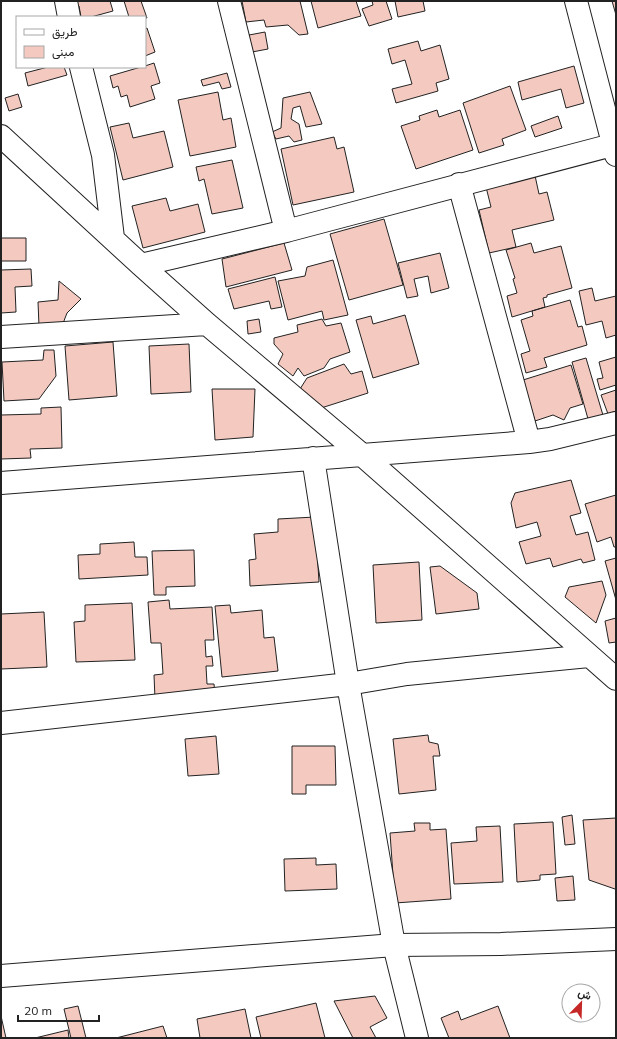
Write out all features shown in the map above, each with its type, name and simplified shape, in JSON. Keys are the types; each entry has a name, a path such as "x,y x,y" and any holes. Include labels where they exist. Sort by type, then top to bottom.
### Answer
{"street":[{"path":"66,1 69,16"},
{"path":"228,1 286,231"},
{"path":"141,265 286,231 459,184 615,148 576,1"},
{"path":"81,68 103,155 113,238"},
{"path":"1,136 11,158 113,238 207,324 361,454 616,679"},
{"path":"459,184 529,442"},
{"path":"1,337 207,324"},
{"path":"1,484 361,454 529,442 550,439 616,423"},
{"path":"313,458 348,684 394,946 417,1038"},
{"path":"1,723 348,684 406,674 589,656"},
{"path":"1,976 394,946 500,944 616,939"}],"building":[{"path":"68,1 110,1 113,11 95,16 81,16 79,6 69,8"},
{"path":"124,1 141,1 147,18 146,16 129,16"},
{"path":"242,1 300,1 308,34 299,35 288,25 266,27 264,20 246,22"},
{"path":"311,1 356,1 361,16 318,28"},
{"path":"372,1 386,1 392,19 369,26 362,9 373,5"},
{"path":"395,1 423,1 425,11 398,17"},
{"path":"612,1 616,1 616,15"},
{"path":"146,28 155,52 146,56"},
{"path":"265,32 268,49 252,52 249,35"},
{"path":"418,41 421,51 440,45 449,79 436,83 438,91 396,103 392,89 412,84 405,60 392,64 388,49"},
{"path":"154,63 160,83 151,86 155,99 130,107 127,95 121,97 118,86 113,88 110,76 138,68 146,68 146,66"},
{"path":"574,66 584,103 566,108 561,89 522,100 518,82"},
{"path":"44,68 64,68 67,75 28,86 25,73"},
{"path":"227,73 231,87 222,89 219,82 203,86 201,80"},
{"path":"510,86 526,130 502,139 504,145 479,153 463,103"},
{"path":"218,92 223,120 231,118 236,147 190,156 178,100"},
{"path":"310,92 322,124 306,127 300,106 293,108 291,119 299,124 302,140 294,142 289,136 276,139 272,132 281,128 283,98"},
{"path":"18,94 22,107 9,111 5,98"},
{"path":"437,110 439,117 460,110 473,150 416,169 401,126 420,120 419,116"},
{"path":"558,116 562,128 535,137 531,126"},
{"path":"129,123 133,138 164,131 173,167 123,180 110,127"},
{"path":"334,137 337,149 344,147 354,192 293,205 281,149"},
{"path":"232,160 243,208 212,214 204,179 199,181 196,167"},
{"path":"534,171 539,194 547,192 554,220 512,230 516,247 489,253 479,210 491,207 485,183"},
{"path":"166,198 170,211 198,204 205,232 143,248 132,206"},
{"path":"384,219 403,285 349,300 330,234"},
{"path":"1,238 26,238 26,261 1,261"},
{"path":"284,243 292,270 226,287 222,259"},
{"path":"531,243 534,253 561,246 572,288 547,295 547,297 543,298 545,307 512,317 507,296 517,293 513,279 515,278 506,250"},
{"path":"440,253 449,288 431,293 428,276 414,279 418,296 407,298 398,263"},
{"path":"333,260 348,315 324,320 322,311 288,320 278,281 305,276 307,267"},
{"path":"31,269 32,286 15,287 16,312 1,313 1,270"},
{"path":"275,277 282,307 271,309 269,301 234,309 228,289"},
{"path":"59,281 81,299 67,313 62,326 39,326 38,302 58,300"},
{"path":"592,288 595,301 616,296 616,335 606,338 602,321 586,325 579,291"},
{"path":"570,300 578,327 582,326 587,345 544,358 547,367 526,373 521,354 530,351 521,320 533,316 532,311"},
{"path":"405,315 419,364 373,378 356,320 371,316 373,324"},
{"path":"259,319 261,332 248,334 247,321"},
{"path":"322,319 326,326 341,323 350,352 330,359 324,368 304,376 298,368 293,376 278,364 283,354 274,344 274,338 298,332 297,325"},
{"path":"113,342 117,396 69,400 65,346"},
{"path":"189,344 191,392 151,394 149,346"},
{"path":"44,350 54,350 56,376 39,399 4,401 2,362 43,360"},
{"path":"616,357 616,385 600,390 597,379 603,378 599,362"},
{"path":"586,358 605,422 590,426 572,362"},
{"path":"344,364 351,374 362,371 368,393 318,409 300,389 307,378"},
{"path":"571,365 583,404 570,408 564,420 553,415 535,421 523,380"},
{"path":"212,389 255,389 253,437 215,440"},
{"path":"616,390 616,411 608,414 601,395"},
{"path":"61,407 62,448 30,449 31,458 1,459 1,415 41,414 41,408"},
{"path":"571,480 581,513 570,516 576,535 588,532 595,560 583,563 581,559 553,567 550,558 526,564 519,542 541,536 537,522 516,528 511,503 515,493"},
{"path":"616,495 616,547 614,547 611,537 597,542 585,504"},
{"path":"315,517 319,582 250,586 249,560 256,559 254,534 278,532 278,519"},
{"path":"134,542 135,557 147,557 148,575 79,579 78,555 100,554 100,544"},
{"path":"194,550 195,586 166,587 166,595 154,595 152,551"},
{"path":"616,558 616,600 605,561"},
{"path":"419,562 422,620 376,623 373,565"},
{"path":"440,566 477,593 479,609 436,614 430,567"},
{"path":"602,581 606,595 596,623 565,597 569,587"},
{"path":"169,600 170,609 212,607 214,640 205,640 206,657 212,656 213,666 206,666 207,684 214,684 215,695 155,699 154,675 163,674 161,643 151,643 148,602"},
{"path":"132,603 135,660 76,662 74,622 85,621 85,605"},
{"path":"230,605 231,613 262,610 264,638 274,637 278,671 222,677 215,606"},
{"path":"44,612 47,667 1,669 1,614"},
{"path":"616,618 616,642 609,643 605,621"},
{"path":"428,735 429,742 438,744 440,756 433,756 436,790 399,794 393,739"},
{"path":"216,736 219,774 188,776 185,739"},
{"path":"292,746 335,746 336,785 306,785 306,794 292,794"},
{"path":"572,815 575,844 565,845 562,817"},
{"path":"616,818 615,889 589,880 583,820"},
{"path":"553,822 556,874 540,875 540,880 517,882 514,824"},
{"path":"414,823 430,823 430,830 446,829 451,899 395,903 390,833 415,831"},
{"path":"500,826 503,882 454,884 451,843 477,841 476,827"},
{"path":"316,858 316,865 336,864 337,889 285,891 284,859"},
{"path":"573,876 575,900 557,901 555,878"},
{"path":"375,996 387,1018 370,1027 376,1038 353,1038 334,1001"},
{"path":"316,1003 325,1038 261,1038 256,1017"},
{"path":"78,1006 86,1038 71,1038 64,1009"},
{"path":"498,1006 510,1038 449,1038 441,1018 458,1011 461,1020"},
{"path":"245,1009 251,1038 200,1038 197,1019"},
{"path":"1,1016 6,1038 1,1038"},
{"path":"163,1026 167,1038 116,1038"},
{"path":"68,1030 69,1038 35,1038"}]}
